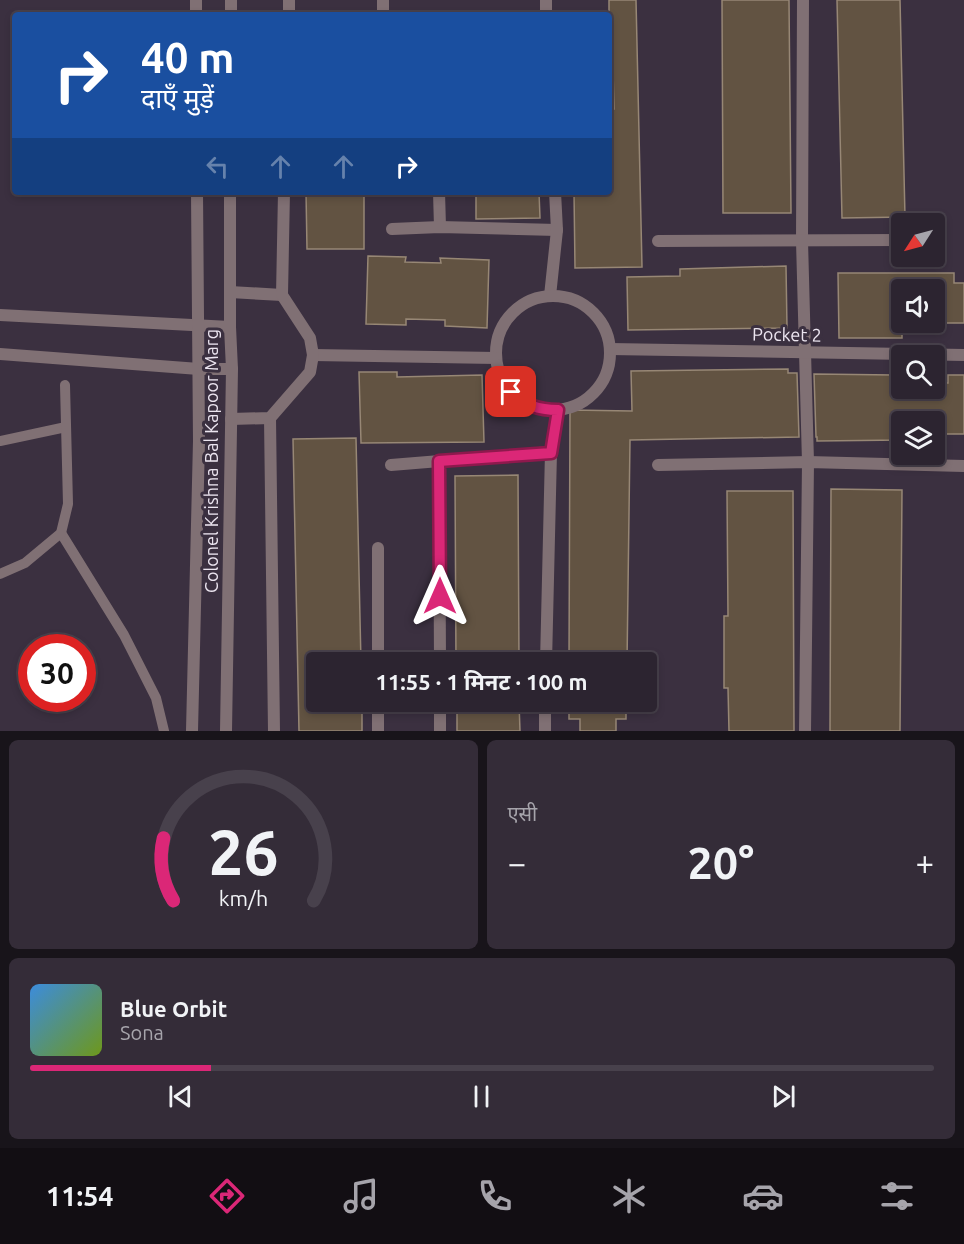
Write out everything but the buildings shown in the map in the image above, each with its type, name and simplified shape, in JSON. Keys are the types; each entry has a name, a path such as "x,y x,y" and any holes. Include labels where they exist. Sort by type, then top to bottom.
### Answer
{"street":[{"path":"803,0 802,241 808,462 805,731"},
{"name":"Colonel Krishna Bal Kapoor Marg","path":"192,731 199,441 198,195"},
{"name":"Colonel Krishna Bal Kapoor Marg","path":"226,731 232,369 230,195"},
{"path":"274,731 270,418 310,372 313,355 310,338 282,296 284,195"},
{"path":"440,195 440,227"},
{"path":"550,296 557,230 555,195"},
{"path":"392,229 440,227 557,230"},
{"path":"658,241 891,240"},
{"path":"230,292 282,296"},
{"path":"550,296 562,297 586,307 602,326 610,349 606,374 600,386 582,403 558,410 538,408 521,401 503,382 496,358 500,332 514,311 537,298 550,296"},
{"path":"0,315 230,327"},
{"name":"Pocket 2","path":"610,349 964,355"},
{"path":"0,354 199,369 232,369"},
{"path":"313,355 496,358"},
{"path":"546,652 551,453 558,410"},
{"path":"231,419 270,418"},
{"path":"391,465 551,453"},
{"path":"439,461 440,652"},
{"path":"658,465 808,462 964,466"},
{"path":"378,548 378,652"},
{"path":"378,712 378,731"},
{"path":"440,712 440,731"},
{"path":"545,712 545,731"}],"lane":[{"path":"0,574 25,563 61,532 68,504 65,385"},
{"path":"0,441 66,427"},
{"path":"61,532 124,635 156,698 164,731"}],"route":[{"path":"440,596 439,461 551,453 558,410 532,407 511,392"}]}
